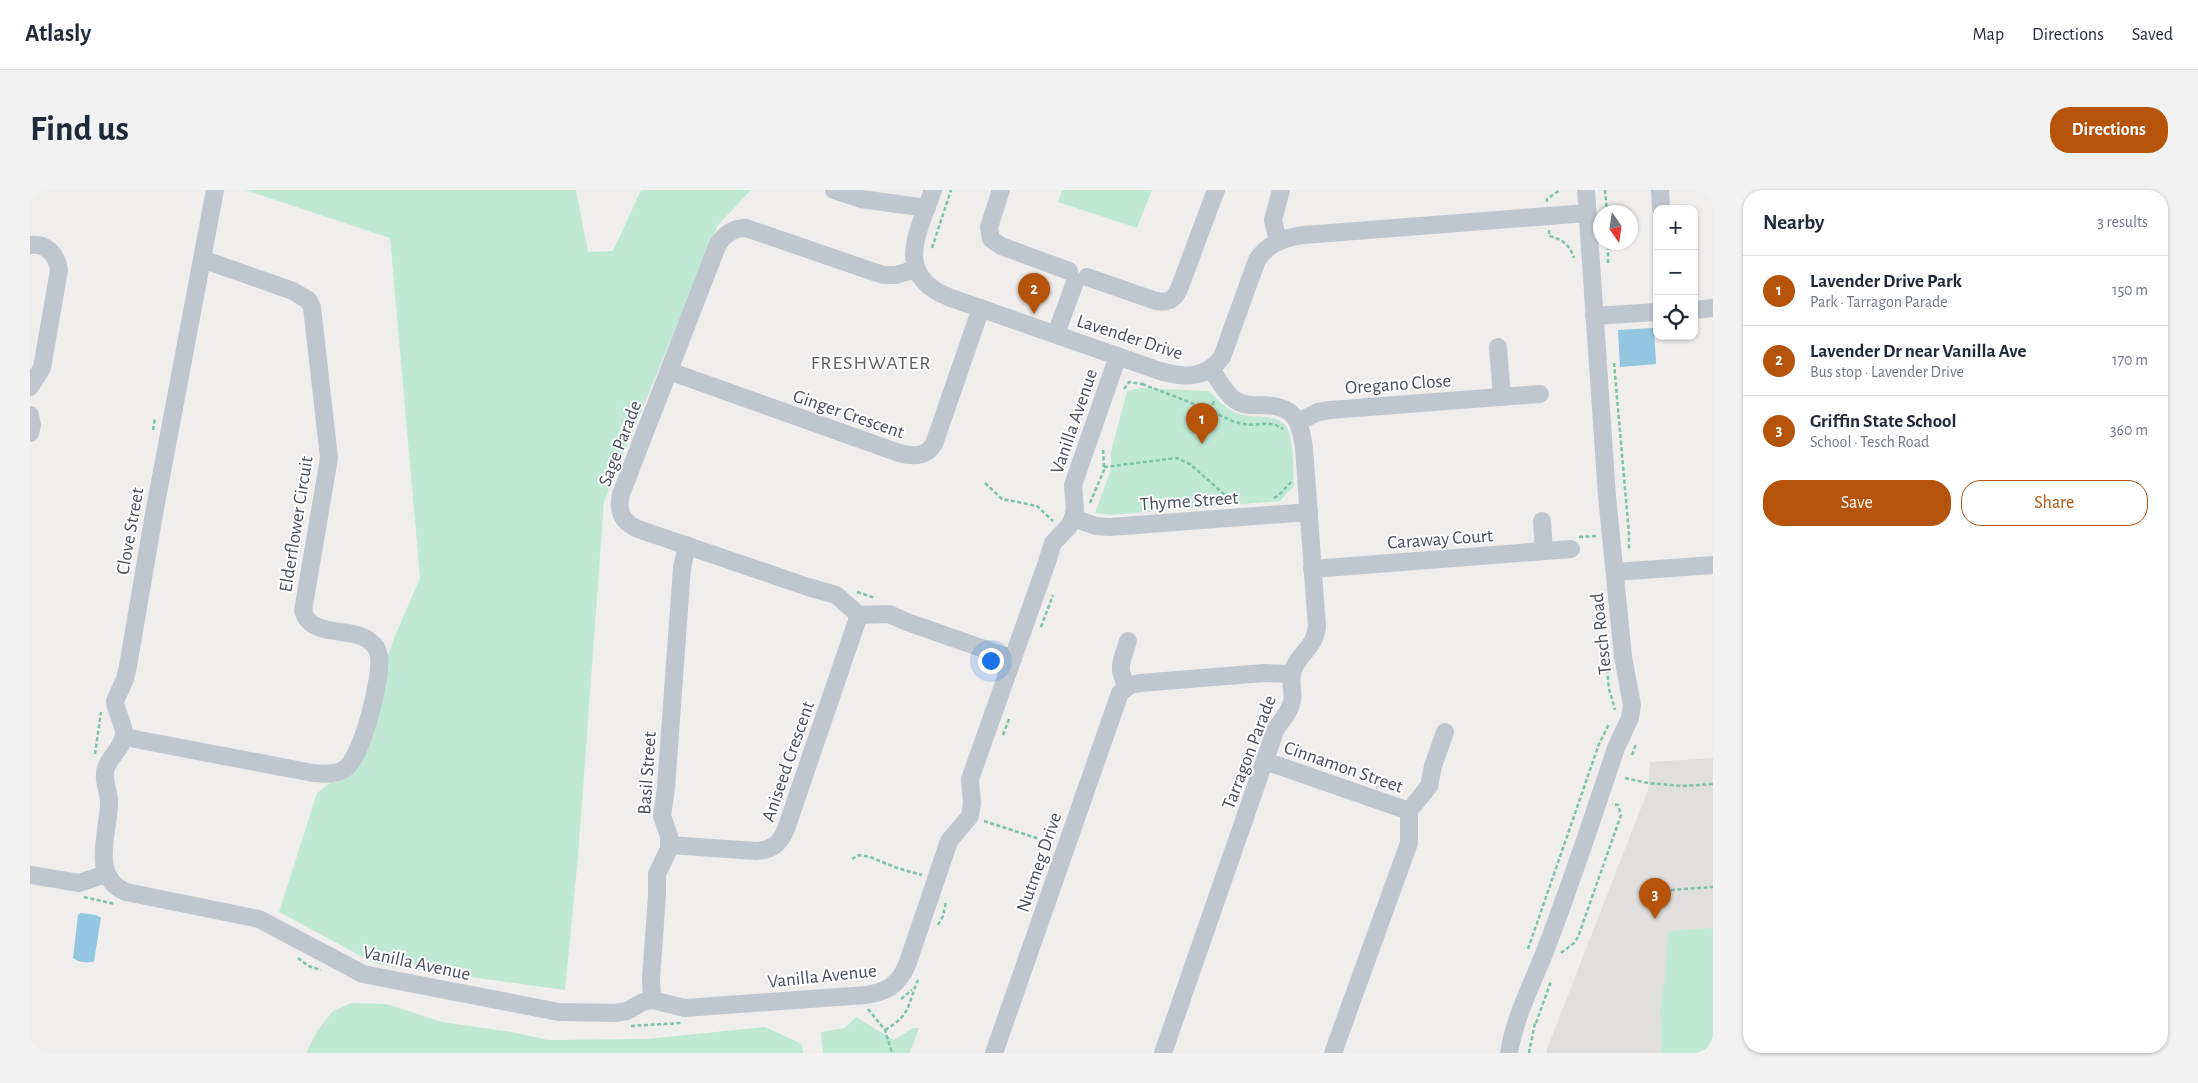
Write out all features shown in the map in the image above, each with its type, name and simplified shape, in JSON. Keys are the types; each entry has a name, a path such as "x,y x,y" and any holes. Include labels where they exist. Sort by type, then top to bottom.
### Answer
{"street":[{"name":"Clove Street","path":"124,737 115,701 125,680 128,666 154,514 215,190"},
{"path":"834,190 862,199 927,208"},
{"path":"916,269 915,243 934,190"},
{"path":"1001,190 989,227 989,235 993,242 1077,276 1164,302 1171,300 1180,289 1216,190"},
{"path":"1278,241 1273,220 1281,190"},
{"name":"Tesch Road","path":"1509,1053 1528,990 1547,948 1616,748 1630,718 1631,700 1624,667 1607,496 1586,190"},
{"path":"1660,190 1661,205"},
{"path":"1293,429 1289,411 1276,406 1249,405 1236,401 1211,369 1225,352 1257,260 1266,249 1278,241 1304,235 1587,213"},
{"name":"Sage Parade","path":"859,615 836,595 632,526 623,519 619,512 621,494 718,244 725,235 732,230 741,228 750,230 877,274 896,275 916,269"},
{"path":"30,245 42,245 52,252 57,260 58,270 42,368 30,387"},
{"name":"Elderflower Circuit","path":"124,737 313,773 335,773 350,764 360,746 368,723 377,675 379,658 372,642 362,636 314,626 307,620 303,611 329,458 312,307 308,300 294,291 202,259"},
{"name":"Lavender Drive","path":"916,269 922,280 932,290 1173,375 1198,375 1211,369"},
{"path":"1056,334 1077,276"},
{"name":"Ginger Crescent","path":"669,372 900,453 915,456 926,453 934,444 981,308"},
{"path":"1698,310 1713,308"},
{"path":"1594,316 1653,312"},
{"path":"1498,347 1502,397"},
{"name":"Vanilla Avenue","path":"106,874 114,885 126,892 259,919 352,970 377,978 572,1013 622,1012 652,1000 660,1000 678,1007 699,1007 877,994 888,990 896,984 907,965 949,841 970,816 972,803 970,779 1046,565 1050,547 1074,518 1073,485 1118,356"},
{"name":"Oregano Close","path":"1293,429 1318,412 1330,410 1540,394"},
{"path":"30,415 32,425 30,433"},
{"name":"Tarragon Parade","path":"1164,1053 1278,726 1292,702 1292,674 1295,665 1312,645 1316,634 1304,448 1293,429"},
{"name":"Thyme Street","path":"1074,518 1096,526 1110,527 1309,512"},
{"path":"1542,521 1544,551"},
{"name":"Caraway Court","path":"1312,569 1544,551 1576,543"},
{"name":"Basil Street","path":"670,845 662,811 666,788 682,568 687,546"},
{"path":"1615,572 1713,565"},
{"path":"859,615 893,614 907,622 1013,659"},
{"name":"Aniseed Crescent","path":"670,845 756,852 771,848 780,841 859,615"},
{"path":"1128,641 1120,666 1120,674 1127,687 1140,683 1264,673 1292,674"},
{"name":"Nutmeg Drive","path":"994,1053 1116,701 1127,687"},
{"path":"1334,1053 1409,842 1409,810 1429,786 1433,766 1445,732"},
{"path":"30,875 79,883 106,874 103,860 109,801 104,776 107,764 119,749 124,737"},
{"name":"Cinnamon Street","path":"1265,762 1409,810"},
{"path":"652,1000 651,978 657,874 668,854 670,845"}],"path":[{"path":"931,252 951,190"},
{"path":"1547,205 1547,199 1560,190"},
{"path":"1605,190 1606,205"},
{"path":"1549,230 1549,236 1559,238 1570,248 1576,264"},
{"path":"1608,250 1608,268"},
{"path":"1614,360 1617,376 1627,505 1629,557"},
{"path":"1142,384 1145,376"},
{"path":"1122,392 1129,382 1142,384 1244,424 1274,424 1284,430 1293,429"},
{"path":"1210,410 1215,398"},
{"path":"1088,508 1104,467 1103,452 1106,440"},
{"path":"1104,467 1177,458 1190,464 1227,499 1236,504"},
{"path":"1267,500 1278,496 1291,483 1293,476"},
{"path":"985,483 1002,499 1037,506 1057,525"},
{"path":"1576,543 1591,536"},
{"path":"852,590 879,600"},
{"path":"1605,643 1608,689 1614,705 1615,715"},
{"path":"1528,949 1599,744 1604,732 1613,719"},
{"path":"1625,778 1648,783 1683,786 1713,784"},
{"path":"1560,956 1578,937 1621,815 1618,805 1608,804"},
{"path":"982,820 1055,843 1056,840"},
{"path":"852,859 859,855 870,857 928,877"},
{"path":"1671,890 1713,887"},
{"path":"1529,1053 1536,1023 1554,973"},
{"path":"896,1002 913,989"},
{"path":"875,1007 867,1008 885,1030 892,1053"},
{"path":"1531,1021 1536,1023"}],"shaded area":[{"path":"1713,758 1713,1053 1547,1053 1648,790 1650,762"}],"green space":[{"path":"245,190 576,190 588,252 613,251 641,190 751,190 718,225 604,502 578,857 565,990 376,964 279,912 317,793 357,762 392,643 420,578 390,238"},
{"path":"1062,190 1152,190 1137,228 1058,202"},
{"path":"1140,388 1209,391 1233,411 1243,415 1271,418 1283,423 1290,436 1294,486 1280,501 1110,515 1095,513 1111,469 1111,452 1127,391"},
{"path":"1713,928 1713,1053 1662,1053 1660,1010 1666,971 1668,931"},
{"path":"351,1003 387,1004 442,1022 512,1032 548,1040 647,1039 765,1027 802,1044 803,1053 306,1053 317,1031 332,1012"},
{"path":"856,1017 894,1040 913,1028 919,1028 910,1053 823,1053 821,1032 845,1028"}],"water":[{"path":"1653,328 1656,364 1620,367 1618,330"},
{"path":"81,913 96,915 101,918 94,961 92,962 78,961 73,958 78,915"}],"place":[{"name":"Lavender Dr near Vanilla Ave","path":"1034,314"},
{"name":"Lavender Drive Park","path":"1202,444"},
{"name":"Griffin State School","path":"1655,919"}],"district":[{"name":"FRESHWATER","path":"871,362"}]}
